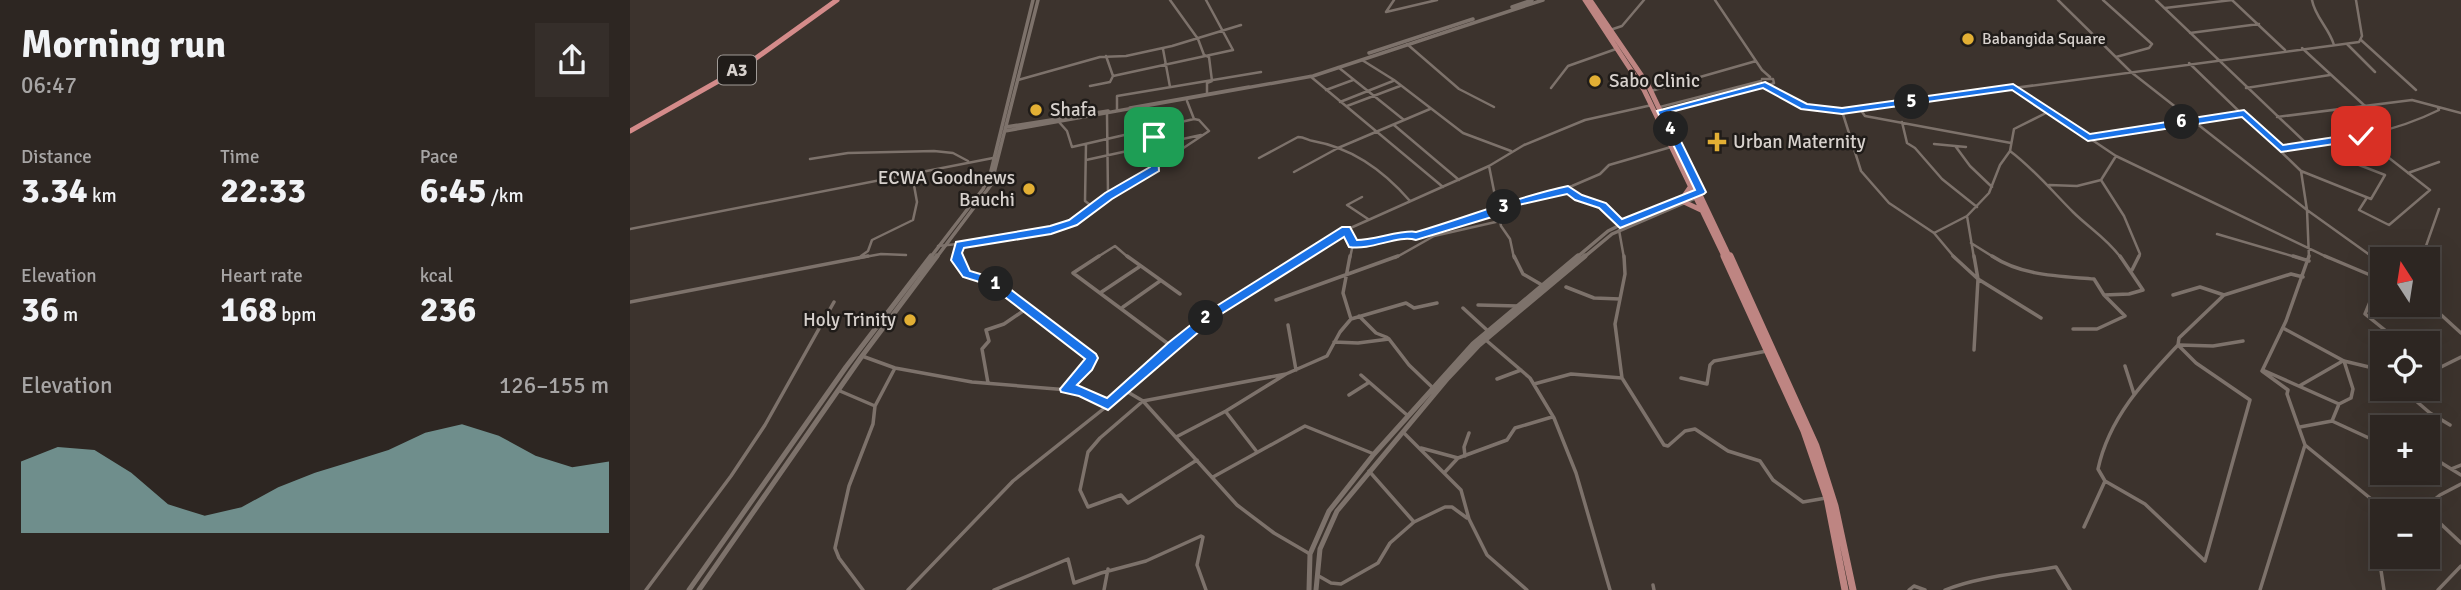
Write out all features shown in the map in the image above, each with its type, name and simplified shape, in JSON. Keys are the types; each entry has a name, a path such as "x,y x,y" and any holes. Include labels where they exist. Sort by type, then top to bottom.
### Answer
{"highway":[{"name":"A3","path":"812,18 832,0"},
{"name":"A3","path":"630,129 722,79 838,0"}],"main road":[{"path":"1585,0 1652,105 1691,186 1699,195 1702,211 1804,431 1827,498 1845,590"},
{"path":"1590,0 1661,109 1826,469 1841,525 1853,590"},
{"path":"1691,186 1683,201 1702,211"}],"street":[{"path":"699,590 862,356 991,185 1004,140 1004,129 1032,0"},
{"path":"689,590 846,367 983,189 1009,120 1038,0"},
{"path":"1170,0 1198,38 1204,55 1209,57"},
{"path":"1113,76 1233,50 1206,0"},
{"path":"1394,0 1395,3 1386,12 1437,0"},
{"path":"1004,129 1312,73 1532,0"},
{"path":"1009,120 1021,126 1059,122 1149,108 1310,76 1543,0"},
{"path":"1610,30 1622,26 1644,0"},
{"path":"1716,0 1762,70 1782,95"},
{"path":"2058,0 2131,72 2370,255"},
{"path":"2103,0 2152,44 2149,48 2116,57"},
{"path":"2157,0 2216,60 2308,145"},
{"path":"2165,8 2232,0 2285,50"},
{"path":"2312,0 2315,12 2331,30 2334,45"},
{"path":"2356,0 2361,40 2416,90"},
{"path":"2190,33 2259,24"},
{"path":"1018,80 1105,56 1126,56 1163,48 1241,25"},
{"path":"1763,82 1804,107 1842,111 2361,40"},
{"path":"1407,44 1465,94 1494,107"},
{"path":"2347,44 2375,72"},
{"path":"1163,48 1170,87"},
{"path":"2302,48 2367,107"},
{"path":"1550,88 1569,68 1567,65 1616,49"},
{"path":"1090,86 1111,82 1113,76 1105,56"},
{"path":"1209,57 1212,81"},
{"path":"1360,59 1394,80 1463,133 1511,151"},
{"path":"1651,91 1756,61"},
{"path":"2189,63 2281,149 2301,172 2371,199 2385,175 2354,163"},
{"path":"1338,66 1404,120"},
{"path":"1762,70 1763,82"},
{"path":"1117,110 1117,96 1261,72"},
{"path":"2246,88 2331,75"},
{"path":"1310,76 1444,187"},
{"path":"1763,82 1770,78"},
{"path":"1326,90 1353,80"},
{"path":"1340,102 1394,80"},
{"path":"1207,94 1207,83 1212,81"},
{"path":"1661,109 1763,82 1774,82"},
{"path":"1345,107 1400,86"},
{"path":"2013,87 2116,156 2160,179 2224,206 2309,250 2370,275"},
{"path":"2277,117 2412,100 2461,113"},
{"path":"1187,101 1194,119"},
{"path":"908,590 1013,481 1126,391 1172,346 1211,315 1368,219 1489,166 1511,151 1586,120 1652,105"},
{"path":"1149,108 1155,145 1155,169"},
{"path":"2281,149 2400,129 2423,119 2439,110 2438,108"},
{"path":"1294,172 1338,148 1430,109"},
{"path":"1860,109 1866,116 2011,143"},
{"path":"1842,111 1861,171 1889,203 1934,233 1949,253 1978,279 2041,318"},
{"path":"1934,233 1967,216 1976,207 1992,187 2000,165 2010,151 2014,130 2048,111"},
{"path":"2088,138 2244,113"},
{"path":"1107,114 1108,196"},
{"path":"938,246 959,245 1073,223 1108,196 1155,169 1209,131 1199,120 1194,119 1151,131 1070,146 1069,136 1059,122"},
{"path":"1902,122 1908,143 1942,179 1976,207"},
{"path":"1394,125 1459,180"},
{"path":"1004,140 1021,126"},
{"path":"1086,160 1203,135"},
{"path":"1259,158 1302,136 1308,141 1338,148 1372,163 1397,184 1410,201"},
{"path":"2361,136 2430,190 2389,225 2359,210 2366,199"},
{"path":"1086,144 1085,201 1093,207"},
{"path":"1934,144 1966,147"},
{"path":"1154,154 1188,145"},
{"path":"1560,191 1601,174 1609,165 1644,157 1672,146"},
{"path":"1956,147 1970,166 1992,187"},
{"path":"810,159 848,153 934,151 953,153 969,162"},
{"path":"2010,151 2033,168 2075,214 2112,245 2143,290 2129,294 2104,295"},
{"path":"2047,185 2077,186 2101,180 2116,156"},
{"path":"630,229 993,158"},
{"path":"2408,173 2440,162"},
{"path":"1489,166 1500,221 1512,244 1519,271 1542,285"},
{"path":"2262,371 2283,328 2309,261 2307,209 2301,172"},
{"path":"852,259 868,251 872,240 913,220 917,202 912,174"},
{"path":"2101,180 2124,216 2140,254 2132,271"},
{"path":"1353,244 1374,244 1410,234 1416,236 1498,211 1510,203 1560,191 1568,190 1578,197 1599,204 1620,227 1624,245 1625,274 1615,324 1622,379 1666,446 1685,431 1695,429 1728,451 1760,461 1773,480 1803,502 1827,498"},
{"path":"1309,590 1310,554 1329,511 1432,387 1488,331 1590,244 1620,227 1699,195"},
{"path":"1362,197 1347,205 1368,219"},
{"path":"2424,247 2439,209"},
{"path":"1967,216 1978,279 1975,288 1978,329 1974,350"},
{"path":"1276,300 1392,260 1434,236 1500,221"},
{"path":"1316,590 1318,554 1331,519 1369,471 1479,345 1488,341 1620,227"},
{"path":"1346,230 1353,244 1343,293 1351,319"},
{"path":"2217,234 2309,261"},
{"path":"1971,243 2004,264 2043,275 2091,278 2125,316 2097,329 2073,329"},
{"path":"959,245 957,260 967,274 993,282 1092,358 1066,389"},
{"path":"1172,346 1123,307 1075,275 1075,271 1115,246 1139,267 1180,294"},
{"path":"630,302 852,259 881,254 906,254"},
{"path":"1100,293 1139,267"},
{"path":"2178,345 2196,363 2250,400 2205,561 2173,527 2125,490 2105,481 2098,469 2104,442 2134,394 2178,345 2179,338 2224,296 2291,274 2303,276"},
{"path":"1123,307 1160,281"},
{"path":"1566,287 1594,298 1620,299"},
{"path":"2172,295 2200,287 2224,296"},
{"path":"646,590 731,476 765,425 834,302"},
{"path":"2370,302 2365,314 2386,331"},
{"path":"1177,437 1286,374 1327,356 1351,319 1406,303 1415,308 1437,303"},
{"path":"1478,305 1518,306"},
{"path":"1463,308 1488,331"},
{"path":"988,383 982,349 989,341 986,330 1004,324 1027,309"},
{"path":"2440,314 2461,333"},
{"path":"1359,316 1376,333 1389,339 1411,370 1421,375 1432,387"},
{"path":"1288,325 1296,370"},
{"path":"2283,328 2343,361 2370,368"},
{"path":"1334,342 1358,343 1389,339"},
{"path":"1488,341 1534,384 1552,417 1579,481 1598,547 1599,563 1610,590"},
{"path":"2178,345 2213,345 2243,341"},
{"path":"1681,378 1707,384 1710,365 1714,361 1767,351"},
{"path":"862,356 895,368 988,383 1081,391 1108,405"},
{"path":"2440,368 2461,357"},
{"path":"2301,386 2330,366 2343,361"},
{"path":"2332,421 2339,404 2351,398 2353,389 2343,361"},
{"path":"2125,366 2134,394"},
{"path":"863,590 839,558 835,548 849,486 873,424 875,406 895,368"},
{"path":"1497,379 1521,370"},
{"path":"2262,371 2339,404"},
{"path":"2260,590 2305,445 2287,394 2288,390 2262,371"},
{"path":"1198,460 1128,503 1121,495 1087,507 1080,490 1088,452 1100,438 1143,401 1286,374"},
{"path":"1534,384 1571,374 1622,379"},
{"path":"1361,375 1408,415"},
{"path":"1349,395 1368,383"},
{"path":"840,391 875,406"},
{"path":"1126,391 1143,401 1237,505 1274,533 1310,554"},
{"path":"2416,401 2450,425"},
{"path":"1226,411 1257,452"},
{"path":"1444,472 1458,458 1507,440 1515,428 1552,417"},
{"path":"2300,427 2332,421 2370,438"},
{"path":"1213,477 1301,427 1309,426 1374,454"},
{"path":"1404,432 1462,492 1469,519 1488,555 1527,590"},
{"path":"1465,456 1464,447 1469,433"},
{"path":"2305,445 2367,494 2370,506"},
{"path":"1419,447 1458,458"},
{"path":"2440,462 2461,475"},
{"path":"2451,469 2461,465"},
{"path":"1369,471 1414,522"},
{"path":"2084,527 2105,481"},
{"path":"2436,499 2461,484"},
{"path":"1316,574 1331,583 1341,584 1378,563 1390,543 1414,522 1445,507 1452,507 1469,519"},
{"path":"2440,524 2461,543"},
{"path":"994,590 1068,559 1072,582 1108,569 1149,560 1184,541 1201,536 1203,537 1198,549 1197,565 1206,590"},
{"path":"2438,590 2461,566"},
{"path":"1945,590 1970,580 2011,576 2056,567 2070,590"},
{"path":"1104,590 1108,569"},
{"path":"2381,569 2384,590"},
{"path":"1909,590 1914,586 1925,590"}],"place":[{"name":"Babangida Square","path":"1968,39"},
{"name":"Sabo Clinic","path":"1595,81"},
{"name":"Shafa","path":"1036,110"},
{"name":"Urban Maternity","path":"1717,142"},
{"name":"ECWA Goodnews Bauchi","path":"1029,189"},
{"name":"Holy Trinity","path":"910,320"}],"route":[{"path":"1154,137 1155,169 1108,196 1073,223 1051,230 959,245 956,253 957,260 967,274 993,282 1092,358 1066,389 1081,391 1108,405 1172,346 1211,315 1346,230 1353,244 1374,244 1410,234 1416,236 1498,211 1510,203 1568,190 1578,197 1602,205 1620,224 1701,192 1662,111 1765,85 1804,107 1842,111 2013,87 2088,138 2244,113 2281,149 2361,136"}]}
